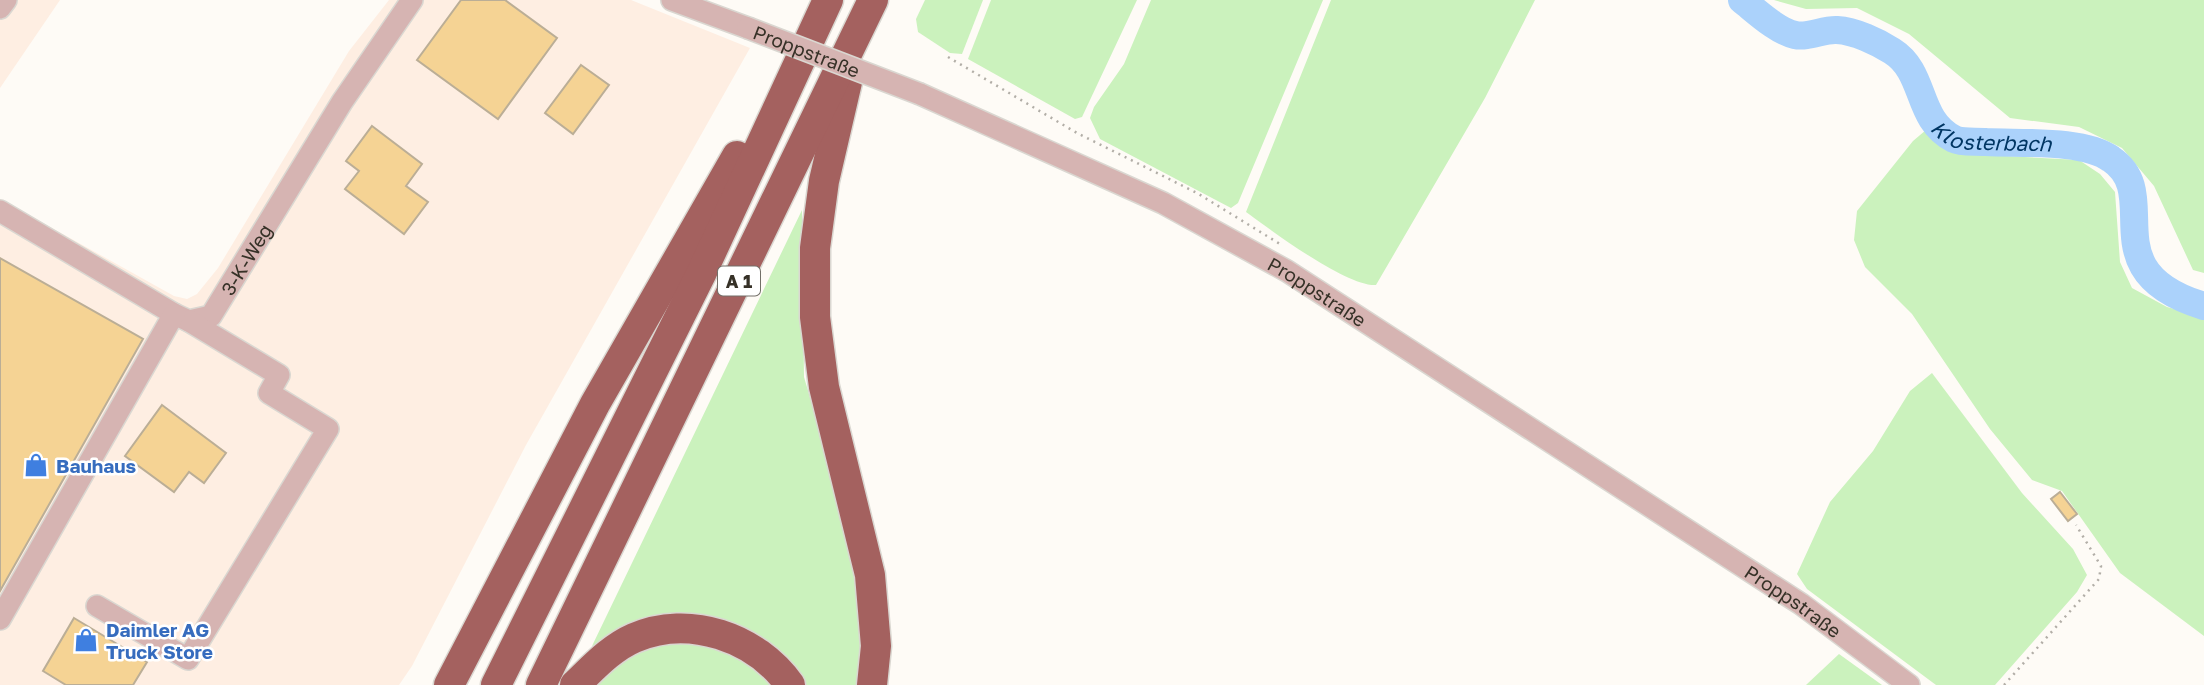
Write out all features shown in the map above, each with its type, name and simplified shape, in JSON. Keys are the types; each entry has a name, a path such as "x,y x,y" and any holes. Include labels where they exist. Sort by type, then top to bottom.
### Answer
{"highway":[{"name":"A 1","path":"496,685 702,272 828,0"},
{"name":"A 1","path":"541,685 873,0"},
{"path":"854,44 841,116 822,195 815,248 815,317 824,387 870,575 876,646 872,685"},
{"path":"449,685 595,404 736,158 798,66"},
{"path":"575,685 605,657 633,639 667,629 703,630 736,639 765,656 790,685"}],"street":[{"path":"0,8 6,0"},
{"name":"3-K-Weg","path":"182,318 211,316 342,102 412,0"},
{"name":"Proppstraße","path":"672,0 920,94 1163,203 1287,271 1801,604 1909,685"},
{"path":"0,211 279,374 269,393 328,429 188,659 97,606"},
{"path":"0,619 182,318"}],"path":[{"path":"948,57 1077,133 1197,193 1286,248"},
{"path":"2004,685 2099,579 2101,566 2076,525"}],"shaded area":[{"path":"0,0 60,0 0,88"},
{"path":"389,0 631,0 750,48 526,445 412,666 399,685 0,685 0,199 174,296 187,299 197,294 218,268 349,51"}],"green space":[{"path":"925,0 983,0 962,54 950,53 918,32 916,19"},
{"path":"991,0 1137,0 1082,117 1075,119 968,59"},
{"path":"1151,0 1323,0 1238,203 1231,208 1100,139 1090,118 1094,107 1124,64"},
{"path":"1331,0 1535,0 1485,98 1376,285 1363,283 1329,268 1246,212"},
{"path":"1774,0 2204,0 2204,273 2193,270 2154,186 2122,148 2079,127 2010,118 1909,34 1857,8 1806,9"},
{"path":"1926,130 1967,154 2079,160 2100,174 2115,192 2120,262 2132,288 2167,307 2204,317 2204,636 2120,573 2062,491 2032,480 1990,429 1912,314 1865,267 1854,240 1857,211 1913,141"},
{"path":"802,210 804,377 841,503 860,606 861,685 802,685 657,618 592,646"},
{"path":"1932,373 2022,493 2073,549 2087,575 2077,592 1995,685 1936,685 1807,589 1797,574 1830,502 1873,451 1910,391"},
{"path":"707,639 764,668 776,685 589,685 606,666 651,642"},
{"path":"1839,654 1882,685 1806,685"}],"building":[{"path":"461,0 505,0 557,38 498,119 417,60"},
{"path":"581,65 609,85 573,134 545,113"},
{"path":"372,126 422,164 406,186 428,202 404,234 345,189 359,171 346,161"},
{"name":"Bauhaus","path":"0,258 143,339 0,591"},
{"path":"162,405 226,453 204,483 189,472 174,492 125,456"},
{"path":"2060,492 2077,514 2068,521 2051,499"},
{"name":"Daimler AG Truck Store","path":"74,618 147,662 133,685 66,685 43,671"}],"waterway":[{"name":"Klosterbach","path":"1742,0 1788,33 1800,36 1832,30 1851,32 1892,51 1911,71 1933,120 1954,139 2068,145 2084,148 2111,159 2126,175 2132,193 2138,254 2148,273 2169,291 2204,306"}],"place":[{"name":"Bauhaus","path":"36,465"},
{"name":"Daimler AG Truck Store","path":"86,640"}]}
